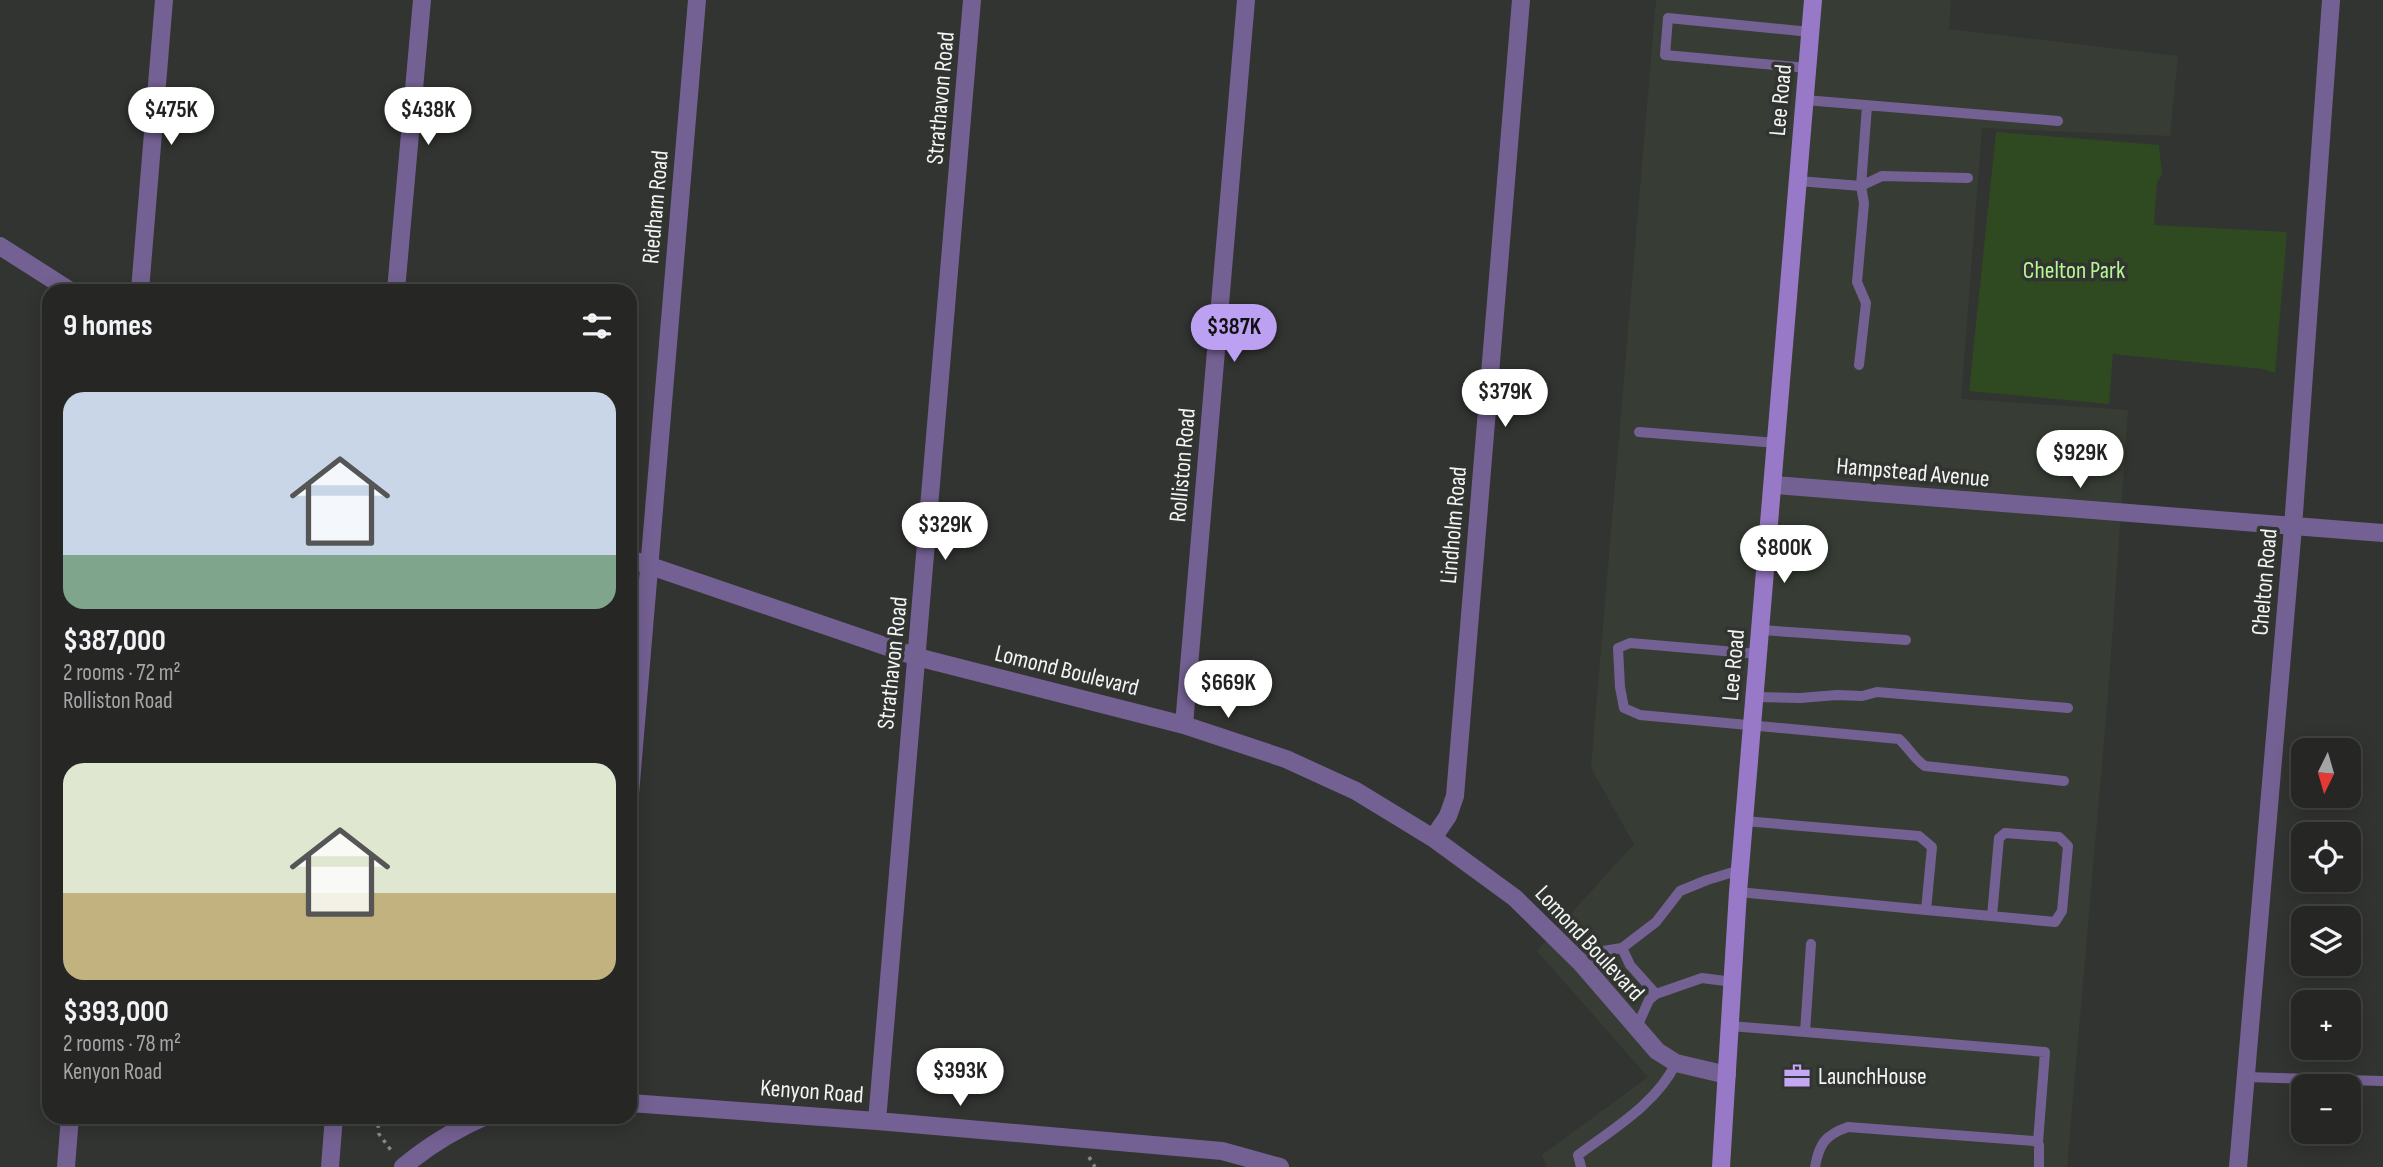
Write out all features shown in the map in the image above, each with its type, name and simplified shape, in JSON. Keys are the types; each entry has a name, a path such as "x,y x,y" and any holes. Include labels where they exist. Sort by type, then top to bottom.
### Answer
{"main road":[{"name":"Lee Road","path":"1721,1167 1738,892 1813,0"}],"street":[{"path":"140,284 164,0"},
{"path":"397,284 422,0"},
{"name":"Riedham Road","path":"637,715 697,0"},
{"name":"Strathavon Road","path":"877,1121 972,0"},
{"name":"Rolliston Road","path":"1184,726 1246,0"},
{"name":"Lindholm Road","path":"1433,838 1448,816 1455,796 1521,0"},
{"name":"Chelton Road","path":"2238,1167 2293,527 2331,0"},
{"path":"0,246 60,284"},
{"name":"Hampstead Avenue","path":"1774,485 2383,533"},
{"name":"Lomond Boulevard","path":"637,562 917,657 1184,726 1286,759 1356,790 1433,838 1515,898 1581,963 1657,1051 1676,1063 1727,1075"},
{"name":"Kenyon Road","path":"637,1104 1222,1151 1280,1167"},
{"path":"66,1167 69,1124"},
{"path":"330,1167 333,1124"},
{"path":"399,1161 467,1124"}],"lane":[{"path":"1807,68 1665,55 1668,19 1810,32"},
{"path":"1805,100 2058,121"},
{"path":"1859,365 1866,303 1857,282 1864,203 1861,186 1867,106"},
{"path":"1798,181 1861,186 1882,176 1968,178"},
{"path":"1639,432 1777,443"},
{"path":"1761,630 1906,640"},
{"path":"1759,654 1630,643 1618,648 1619,687 1624,708 1640,715 1899,739 1916,760 1925,766 2064,781"},
{"path":"1755,697 1862,696 1877,692 2068,708"},
{"path":"1744,821 1919,836 1932,847 1926,910"},
{"path":"1738,892 2055,922 2062,911 2068,846 2059,837 2005,833 1999,838 1992,916"},
{"path":"1581,963 1603,951 1622,948 1656,922 1680,891 1740,870"},
{"path":"1805,1032 1811,944"},
{"path":"1622,948 1630,965 1656,994"},
{"path":"1636,1029 1649,1000 1656,994 1702,978 1733,982"},
{"path":"1730,1026 2045,1052 2038,1143 2039,1167"},
{"path":"1581,1167 1578,1155 1631,1115 1667,1081 1676,1063"},
{"path":"2246,1077 2382,1081"},
{"path":"1815,1167 1818,1149 1824,1141 1848,1127 2038,1143"}],"path":[{"path":"378,1124 379,1134 399,1161"},
{"path":"1088,1157 1095,1167"}],"shaded area":[{"path":"1656,0 1951,0 1949,29 2178,56 2170,136 1982,128 1961,399 2128,410 2109,683 2067,1167 1547,1167 1542,1155 1648,1077 1537,951 1634,844 1591,768"}],"green space":[{"name":"Chelton Park","path":"1996,132 2159,145 2162,174 2157,183 2154,225 2287,232 2275,373 2263,369 2113,354 2109,404 1969,391"}],"place":[{"name":"LaunchHouse","path":"1797,1076"}]}
